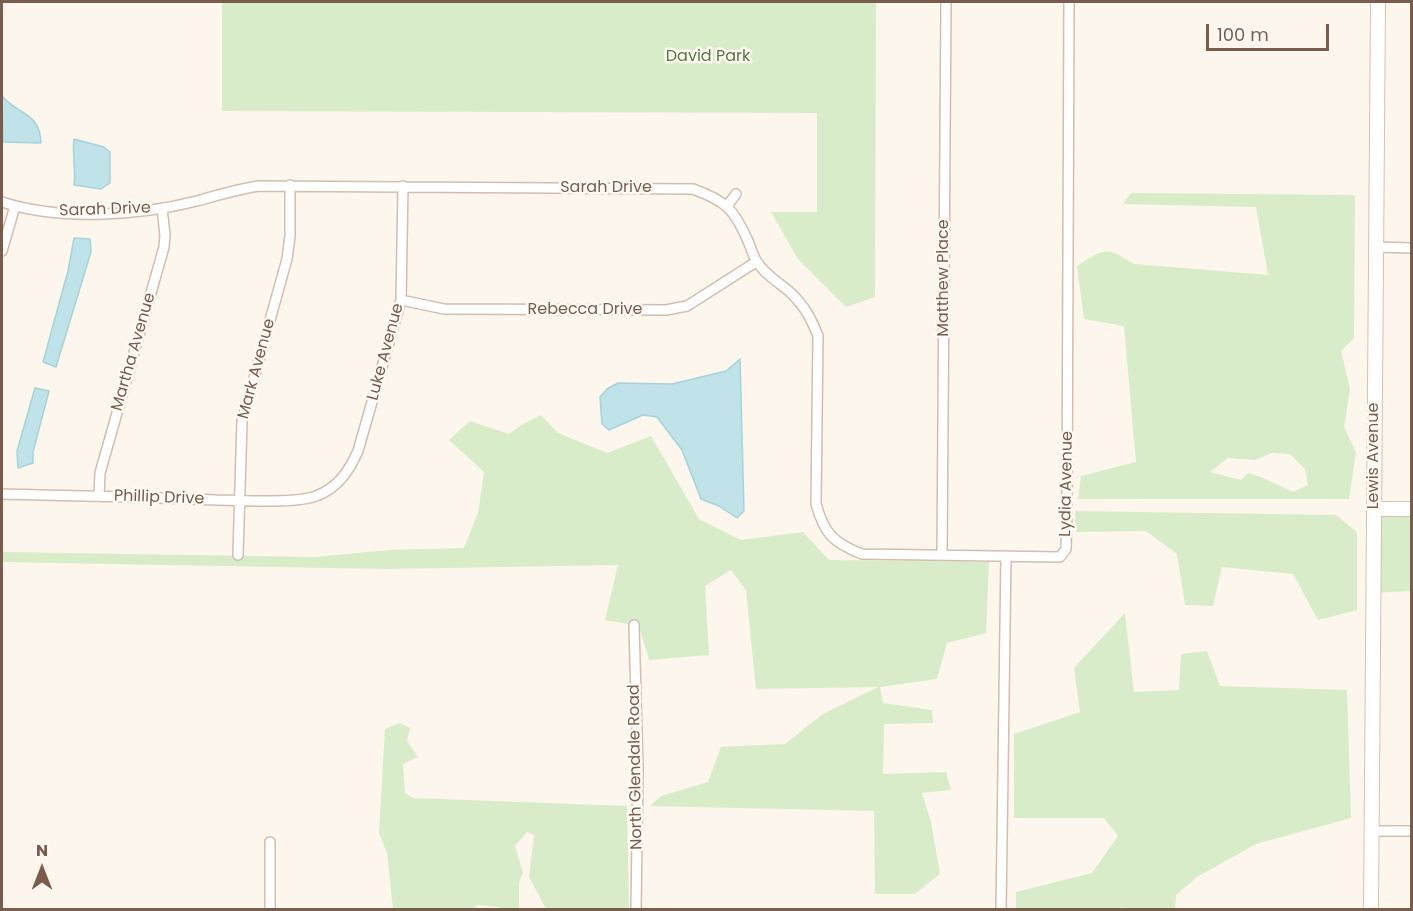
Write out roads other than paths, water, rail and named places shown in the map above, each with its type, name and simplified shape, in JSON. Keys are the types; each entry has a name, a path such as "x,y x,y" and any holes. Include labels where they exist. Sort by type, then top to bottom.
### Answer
{"main road":[{"name":"Lewis Avenue","path":"1371,909 1378,2"},
{"path":"1374,509 1412,509"}],"street":[{"name":"Matthew Place","path":"942,555 946,2"},
{"name":"Lydia Avenue","path":"1006,556 1060,557 1066,549 1069,2"},
{"name":"Mark Avenue","path":"238,555 242,422 287,259 290,236 290,185"},
{"name":"Sarah Drive","path":"2,202 50,211 96,213 162,208 231,190 259,186 693,189 712,196 727,206 738,219 756,262 768,276 791,293 810,314 818,336 816,504 820,520 827,533 842,547 862,554 1006,556"},
{"name":"Luke Avenue","path":"315,497 333,487 349,471 358,451 401,300 403,186"},
{"path":"727,206 736,194"},
{"path":"2,251 15,206"},
{"name":"Martha Avenue","path":"99,496 100,473 164,247 162,208"},
{"path":"1376,247 1412,248"},
{"name":"Rebecca Drive","path":"401,300 444,309 666,310 687,306 756,262"},
{"name":"Phillip Drive","path":"2,494 240,500 296,500 315,497"},
{"path":"1001,909 1006,556"},
{"name":"North Glendale Road","path":"634,625 638,769 636,909"},
{"path":"1371,831 1412,831"},
{"path":"270,842 270,909"}],"water":[{"path":"2,96 37,125 41,143 3,142"},
{"path":"74,139 104,147 110,152 110,183 101,189 74,185"},
{"path":"74,238 90,239 91,252 56,367 43,362 68,271"},
{"path":"740,359 744,511 737,518 719,506 701,499 682,450 657,417 643,415 609,430 602,424 600,397 607,389 618,383 672,384 726,371"},
{"path":"35,388 49,391 33,452 33,463 18,468 17,451"}],"park label":[{"name":"David Park","path":"708,57"}]}
